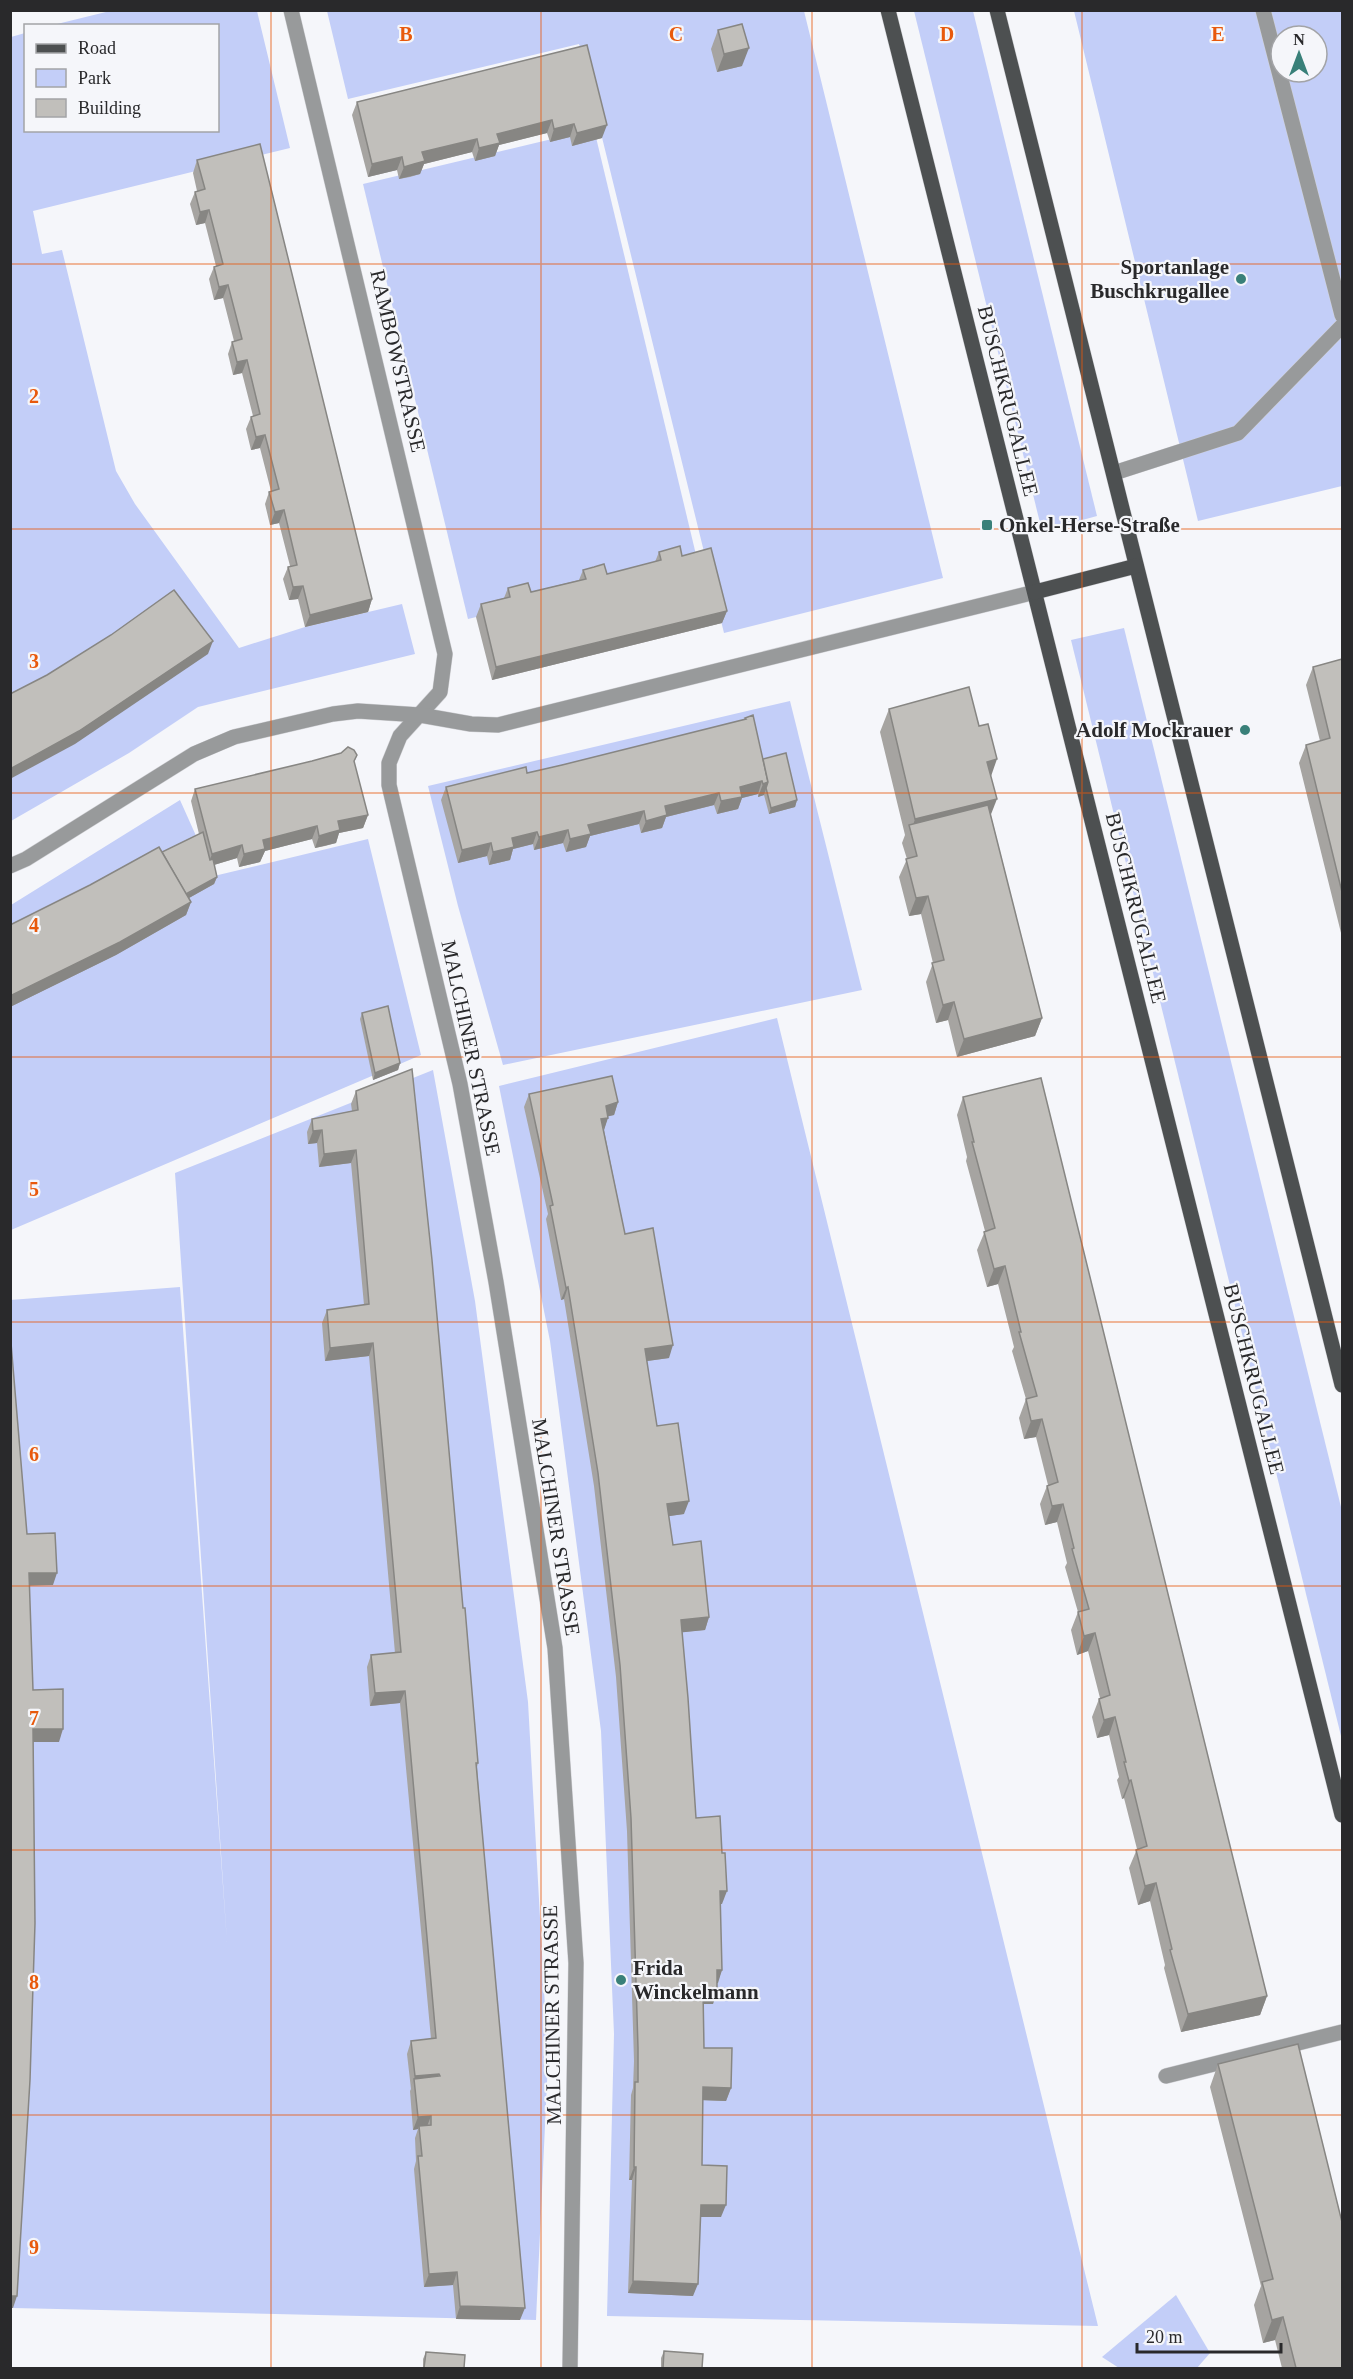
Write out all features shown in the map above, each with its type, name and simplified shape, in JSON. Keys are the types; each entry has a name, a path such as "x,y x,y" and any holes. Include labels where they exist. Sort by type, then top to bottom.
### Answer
{"main road":[{"name":"BUSCHKRUGALLEE","path":"888,10 1342,1815"},
{"path":"997,10 1342,1385"},
{"path":"1035,592 1137,566"}],"street":[{"name":"RAMBOWSTRASSE","path":"291,10 445,654 440,692 420,715"},
{"path":"1263,10 1342,315"},
{"path":"1114,473 1238,432 1342,326"},
{"path":"10,866 26,859 194,754 234,737 333,714 358,711 420,715 471,724 498,725 1035,592"},
{"name":"MALCHINER STRASSE","path":"420,715 400,736 389,763 389,785 460,1084 496,1282 555,1648 576,1963 570,2368"},
{"path":"1166,2076 1342,2032"}],"green space":[{"path":"110,11 257,11 290,148 33,211 42,254 62,250 116,471 135,504 239,648 305,627 402,604 415,654 198,707 129,753 11,821 11,37 24,33 24,132 219,132 219,24 57,24"},
{"path":"327,11 804,11 943,578 724,633 579,44 348,99"},
{"path":"914,11 973,11 1097,516 1042,531"},
{"name":"Sportanlage Buschkrugallee","path":"1074,11 1342,11 1342,486 1198,521"},
{"path":"594,129 698,563 468,619 363,184"},
{"path":"1124,628 1342,1511 1342,1740 1071,640"},
{"path":"790,701 862,990 503,1065 458,906 428,786"},
{"path":"180,800 214,876 368,839 421,1055 11,1230 11,905"},
{"path":"777,1018 1098,2326 607,2316 614,2034 601,1731 550,1341 499,1086"},
{"path":"433,1070 475,1301 528,1702 548,2061 536,2320 13,2308 28,1742 59,1741 28,1703 24,1586 53,1585 22,1547 11,1386 10,1300 180,1287 227,1942 175,1173"},
{"path":"1176,2295 1210,2353 1197,2368 1119,2368 1102,2357"}],"building":[{"path":"742,24 749,48 724,54 718,30"},
{"path":"587,45 607,125 577,133 574,124 554,129 552,120 497,134 500,143 479,148 477,139 422,152 425,161 404,167 402,157 372,164 357,102"},
{"path":"260,144 372,599 310,615 303,586 293,587 288,567 297,565 284,510 275,512 269,492 279,489 265,435 256,437 251,417 260,414 247,360 237,362 232,342 242,339 228,285 219,287 214,267 223,264 209,210 200,212 195,192 205,189 197,160"},
{"path":"680,546 682,556 711,548 727,611 496,667 481,604 510,597 508,588 528,583 531,592 586,579 583,570 604,564 607,574 661,560 659,552"},
{"path":"174,590 213,641 79,731 10,769 10,694 47,675 111,635"},
{"path":"1342,659 1342,892 1306,745 1330,738 1313,667"},
{"path":"969,687 979,726 988,724 997,759 987,762 997,799 915,819 889,709"},
{"path":"753,715 768,782 763,784 762,781 740,787 742,797 721,801 719,793 665,806 667,815 646,821 644,811 588,825 591,834 570,839 568,830 539,837 537,832 512,838 514,847 493,852 491,843 462,850 446,787 526,767 527,773 562,765 746,719"},
{"path":"348,747 357,755 354,761 368,815 338,821 340,830 319,836 317,826 263,840 265,849 244,854 242,845 212,854 195,789 312,761 341,753"},
{"path":"786,753 797,800 771,808 763,759"},
{"path":"988,805 1042,1018 964,1039 954,1002 943,1005 932,963 944,960 928,896 916,898 906,859 917,856 909,825"},
{"path":"203,832 217,877 186,894 162,852"},
{"path":"159,847 191,902 120,942 10,996 10,925"},
{"path":"388,1006 400,1063 375,1073 362,1013"},
{"path":"412,1069 432,1260 463,1608 465,1608 478,1763 476,1763 525,2308 460,2306 457,2272 429,2274 418,2156 422,2156 419,2126 431,2125 431,2116 418,2117 414,2079 440,2076 439,2074 415,2076 411,2041 436,2038 405,1691 375,1693 371,1655 401,1652 373,1343 330,1348 327,1310 369,1304 356,1150 324,1154 322,1130 313,1131 312,1119 358,1110 356,1091"},
{"path":"612,1076 618,1102 606,1106 608,1118 601,1119 625,1234 653,1228 673,1345 645,1349 657,1426 678,1423 689,1501 667,1504 673,1545 701,1541 709,1617 681,1620 696,1818 720,1816 722,1853 725,1853 727,1891 720,1891 722,1970 717,1970 717,1991 703,1991 704,2048 732,2048 731,2088 703,2087 702,2165 727,2166 726,2205 701,2205 698,2284 633,2281 636,2167 634,2167 635,2082 638,2082 638,2048 631,1818 620,1665 598,1473 568,1287 566,1288 550,1206 553,1205 529,1094"},
{"path":"1041,1078 1267,1996 1188,2014 1170,1950 1172,1949 1156,1883 1145,1886 1136,1850 1147,1846 1131,1780 1129,1781 1124,1762 1126,1762 1115,1717 1104,1720 1099,1699 1110,1695 1095,1633 1084,1636 1078,1612 1089,1609 1072,1549 1074,1548 1063,1504 1052,1506 1047,1486 1058,1482 1042,1419 1031,1421 1026,1399 1037,1396 1019,1332 1021,1332 1005,1266 994,1269 984,1232 995,1228 972,1142 974,1142 963,1097"},
{"path":"10,1331 27,1534 55,1533 57,1573 29,1573 33,1690 63,1689 63,1729 33,1729 35,1923 30,2080 17,2296 10,2296"},
{"path":"1298,2044 1342,2222 1342,2368 1296,2368 1283,2317 1272,2320 1262,2282 1273,2279 1218,2064"},
{"path":"664,2351 703,2354 702,2368 663,2368"},
{"path":"426,2352 465,2355 464,2368 424,2368"}],"place":[{"name":"Sportanlage Buschkrugallee","path":"1241,279"},
{"name":"Onkel-Herse-Straße","path":"987,525"},
{"name":"Adolf Mockrauer","path":"1245,730"},
{"name":"Frida Winckelmann","path":"621,1980"}]}
